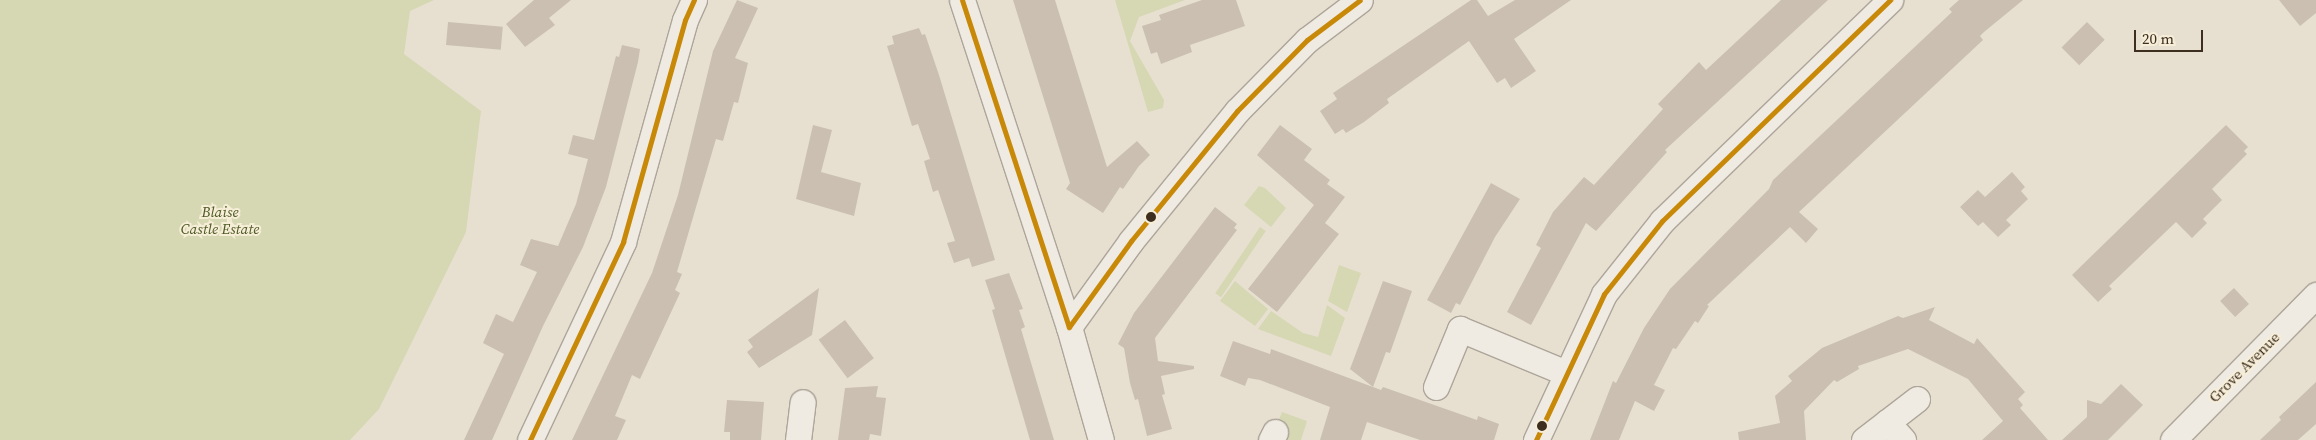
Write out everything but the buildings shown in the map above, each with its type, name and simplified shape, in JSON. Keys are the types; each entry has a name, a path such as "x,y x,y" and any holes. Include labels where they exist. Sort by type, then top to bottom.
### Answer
{"street":[{"path":"530,440 624,242 685,20 694,0"},
{"path":"962,0 1069,327 1101,440"},
{"path":"1069,327 1131,241 1237,111 1307,40 1360,0"},
{"path":"1536,440 1604,294 1662,221 1890,0"},
{"name":"Grove Avenue","path":"2173,440 2316,295"},
{"path":"1436,387 1460,330 1566,373"},
{"path":"1864,440 1895,431 1918,399"},
{"path":"798,440 803,402"}],"green space":[{"name":"Blaise Castle Estate","path":"0,0 434,0 410,11 404,54 481,111 466,232 379,409 350,440 0,440"},
{"path":"1115,0 1185,0 1139,17 1130,41 1164,100 1163,108 1148,112"},
{"path":"1259,186 1265,188 1286,208 1271,227 1244,205"},
{"path":"1260,227 1266,231 1221,297 1215,293"},
{"path":"1339,265 1361,273 1347,312 1328,301"},
{"path":"1235,281 1268,309 1255,326 1220,301"},
{"path":"1327,305 1345,318 1331,356 1258,329 1271,311 1303,333 1318,337"},
{"path":"1282,412 1307,421 1301,440 1279,440 1276,427"}],"transit line":[{"path":"530,440 623,242 685,20 694,0"},
{"path":"962,0 1069,327"},
{"path":"1069,327 1131,241 1237,111 1307,40 1360,0"},
{"path":"1536,440 1604,294 1662,221 1890,0"}]}
